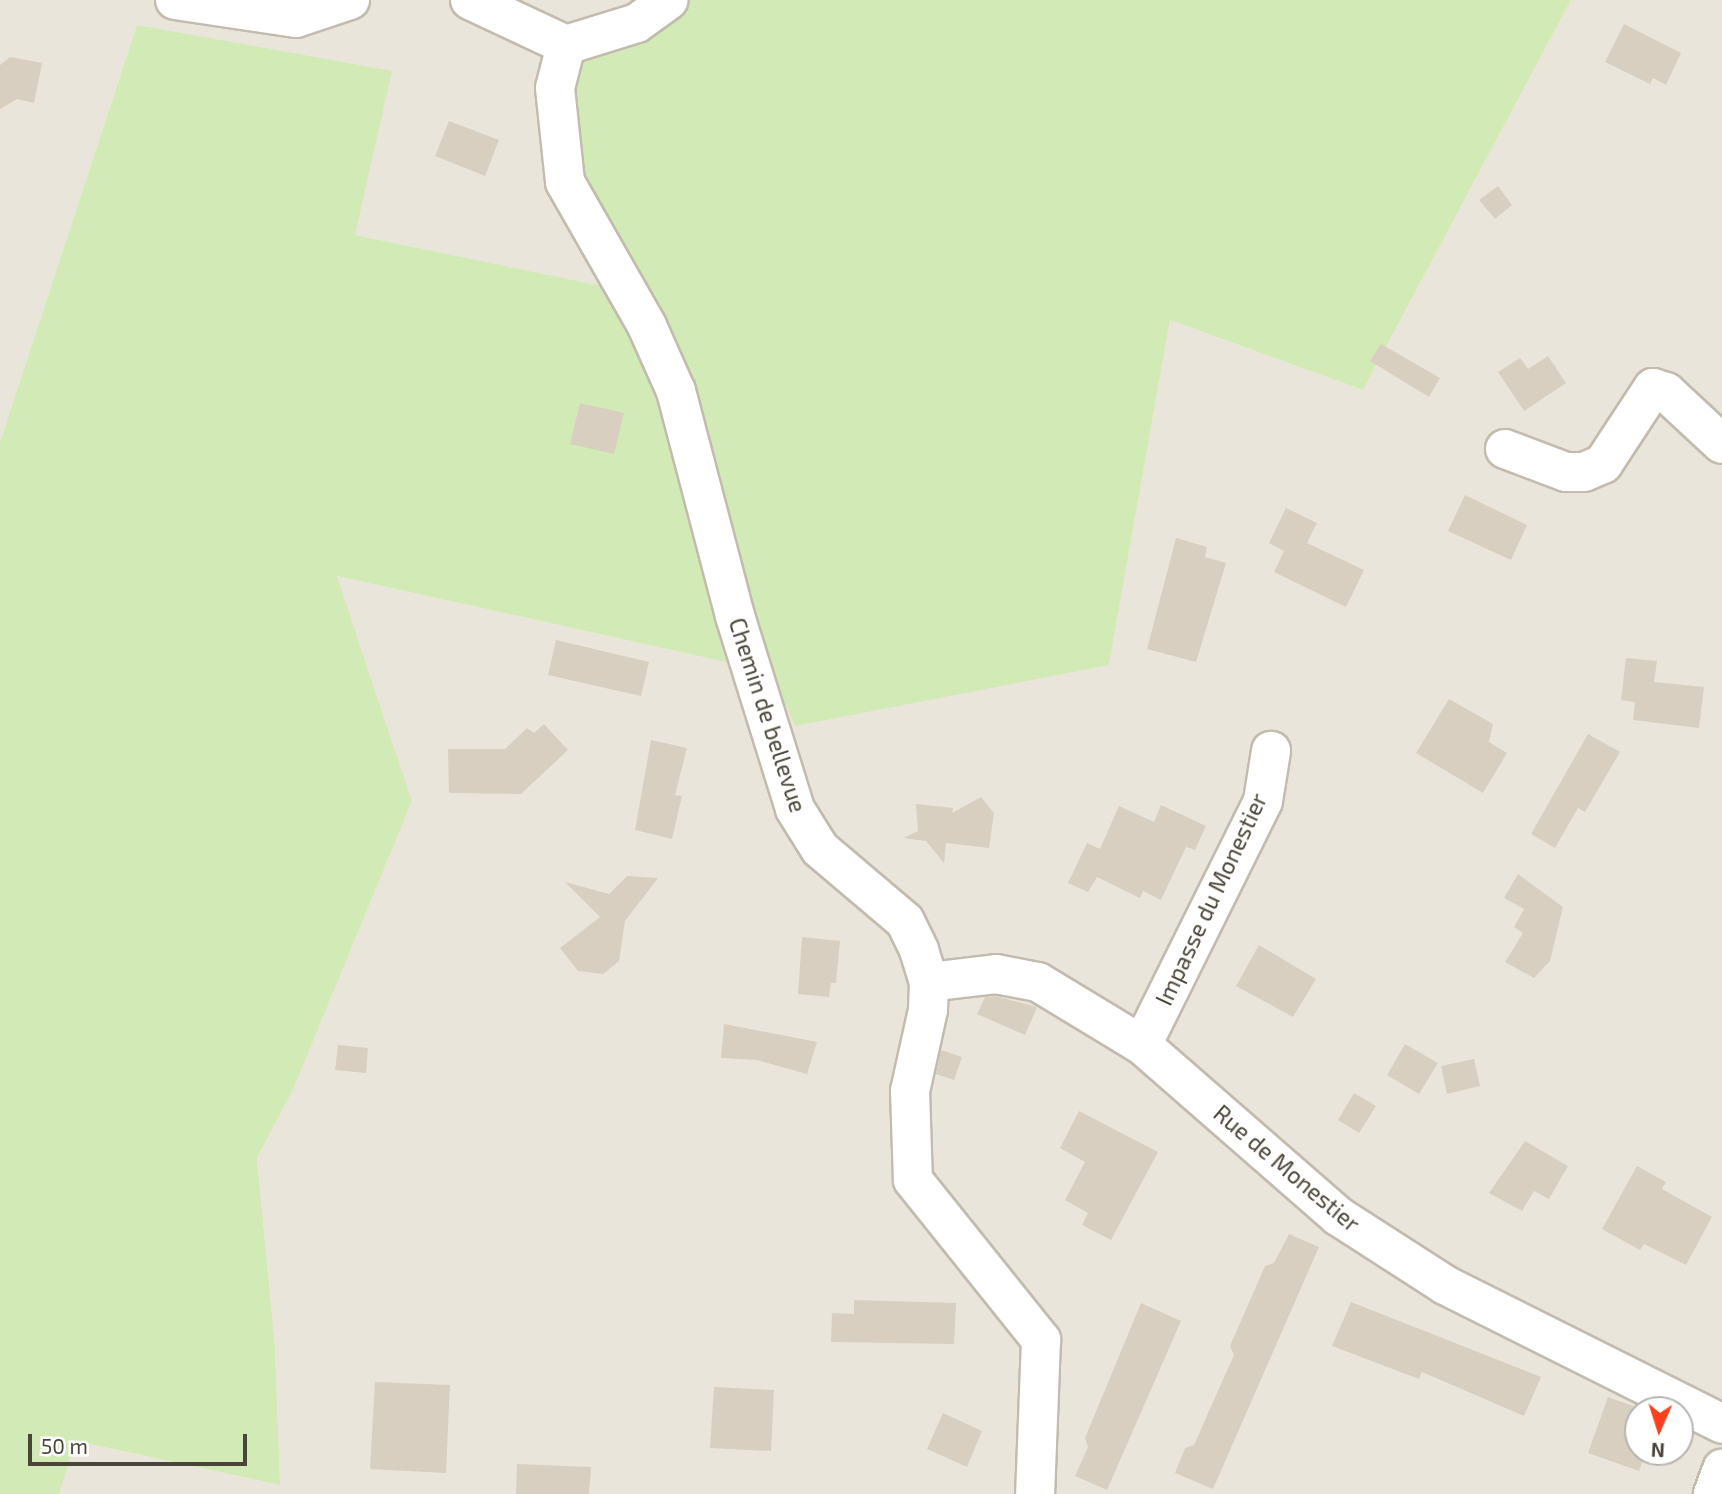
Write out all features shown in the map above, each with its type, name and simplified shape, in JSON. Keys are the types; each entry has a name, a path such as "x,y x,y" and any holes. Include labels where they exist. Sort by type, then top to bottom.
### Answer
{"street":[{"path":"175,0 296,18 350,0"},
{"path":"470,0 566,45 637,23 669,0"},
{"name":"Chemin de bellevue","path":"566,45 555,88 565,182 647,326 676,391 735,616 795,809 820,849 905,921 929,982 929,1010 909,1091 913,1180 1041,1340 1035,1494"},
{"path":"1504,449 1566,471 1584,472 1603,464 1653,388 1667,392 1722,444"},
{"name":"Impasse du Monestier","path":"1142,1045 1263,801 1270,751"},
{"name":"Rue de Monestier","path":"929,982 996,974 1038,982 1142,1045 1338,1216 1445,1285 1722,1424"},
{"path":"1713,1494 1722,1469"}],"shaded area":[{"path":"0,0 687,0 651,297 355,235 137,25 0,442"},
{"path":"1571,0 1722,0 1722,1494 59,1494 76,1441 280,1485 275,1346 257,1158 293,1090 412,801 337,576 771,672 1109,665 1170,320 1363,390"}],"green space":[{"path":"687,0 1571,0 1363,390 1170,320 1109,665 795,726 771,672 337,576 412,801 293,1090 257,1158 275,1346 280,1485 76,1441 59,1494 0,1494 0,442 137,25 392,71 355,235 650,296 586,192 569,97 583,60 649,29"}],"building":[{"path":"1624,24 1681,53 1666,85 1653,78 1650,84 1605,62"},
{"path":"10,57 42,63 34,103 17,99 0,109 0,65"},
{"path":"449,121 499,140 485,176 435,156"},
{"path":"1498,186 1512,205 1495,219 1479,200"},
{"path":"1381,344 1440,378 1429,397 1370,361"},
{"path":"1548,356 1566,383 1524,411 1498,372 1520,358 1528,369"},
{"path":"580,403 624,413 614,454 570,444"},
{"path":"1465,495 1527,525 1511,560 1448,531"},
{"path":"1286,508 1317,523 1307,543 1364,570 1346,607 1274,572 1284,551 1269,543"},
{"path":"1176,538 1207,547 1205,557 1226,563 1196,662 1147,649"},
{"path":"556,640 649,662 641,696 548,675"},
{"path":"1626,658 1657,661 1654,682 1704,687 1699,728 1633,720 1635,702 1621,700"},
{"path":"1449,699 1493,724 1489,742 1507,753 1483,793 1416,753"},
{"path":"544,724 568,750 521,794 449,793 448,749 505,749 527,728 534,733"},
{"path":"1588,734 1620,752 1585,812 1578,808 1555,848 1531,834"},
{"path":"651,740 687,748 675,795 682,796 672,839 635,830"},
{"path":"981,797 994,813 989,848 946,843 944,863 926,841 904,838 918,831 916,804 953,808 952,813"},
{"path":"1161,805 1206,826 1195,850 1186,847 1161,900 1143,891 1140,898 1097,877 1088,892 1068,883 1087,843 1100,849 1119,806 1154,822"},
{"path":"1518,874 1563,907 1550,961 1534,978 1505,962 1523,933 1514,927 1524,909 1504,898"},
{"path":"627,876 658,878 625,921 619,961 603,974 578,971 560,948 600,917 565,882 609,894"},
{"path":"802,937 840,941 836,983 831,983 829,997 798,994"},
{"path":"1259,945 1316,979 1293,1017 1236,986"},
{"path":"995,996 1037,1007 1025,1035 977,1014 985,997"},
{"path":"724,1024 817,1042 807,1074 757,1060 721,1058"},
{"path":"1405,1044 1438,1063 1419,1094 1387,1075"},
{"path":"338,1045 368,1048 366,1073 335,1070"},
{"path":"941,1050 962,1057 954,1080 936,1074"},
{"path":"1474,1059 1480,1086 1447,1094 1441,1066"},
{"path":"1354,1093 1376,1106 1359,1133 1338,1120"},
{"path":"1079,1111 1158,1152 1111,1240 1082,1225 1088,1213 1065,1200 1085,1162 1060,1148"},
{"path":"1525,1141 1568,1166 1549,1199 1534,1191 1522,1211 1489,1193"},
{"path":"1637,1166 1666,1182 1662,1189 1712,1217 1686,1265 1644,1244 1640,1250 1602,1229"},
{"path":"1289,1234 1319,1247 1213,1489 1175,1473 1185,1448 1194,1445 1234,1355 1230,1346 1265,1266 1274,1263"},
{"path":"854,1300 956,1303 954,1344 831,1342 832,1313 854,1314"},
{"path":"1351,1302 1541,1377 1524,1416 1422,1372 1419,1379 1332,1346"},
{"path":"1141,1303 1181,1321 1107,1490 1075,1476 1088,1447 1085,1438"},
{"path":"375,1382 450,1385 446,1473 370,1469"},
{"path":"714,1387 774,1390 771,1451 710,1448"},
{"path":"1608,1397 1624,1403 1624,1466 1588,1453"},
{"path":"943,1413 982,1431 967,1467 927,1449"},
{"path":"517,1464 591,1467 589,1494 516,1494"},
{"path":"1625,1466 1641,1466 1639,1471"}]}
